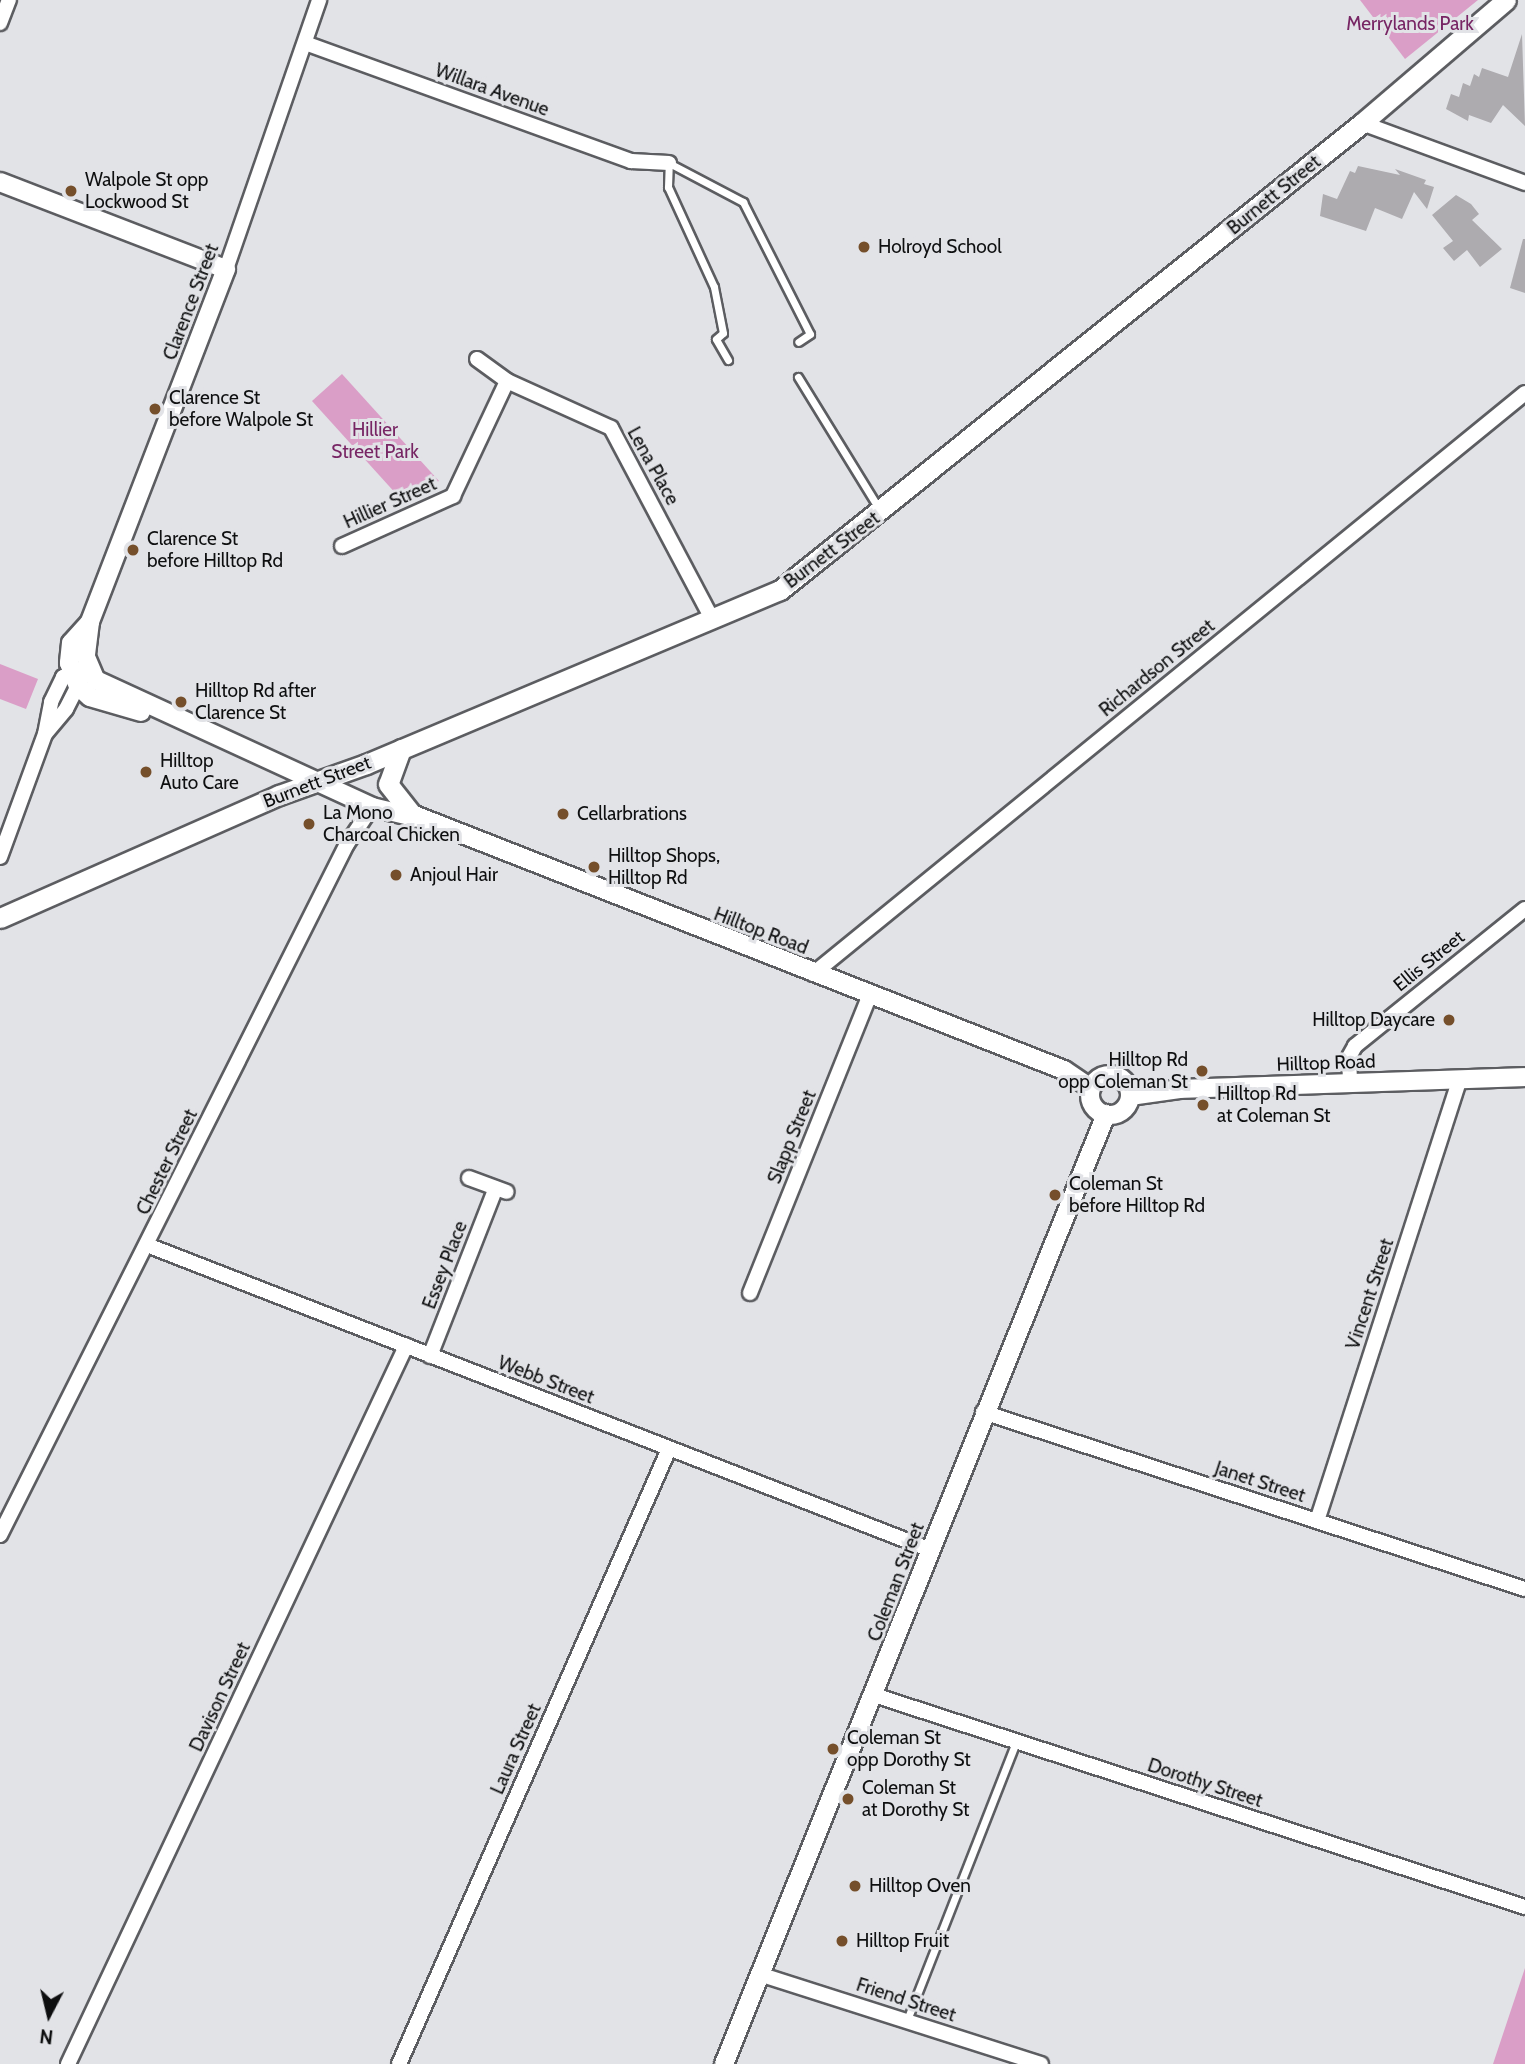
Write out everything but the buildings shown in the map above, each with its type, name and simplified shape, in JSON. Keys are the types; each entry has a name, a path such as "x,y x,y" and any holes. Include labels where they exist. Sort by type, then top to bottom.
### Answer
{"main road":[{"name":"Burnett Street","path":"0,918 320,780 401,750 780,590 881,513 1362,124 1506,0"},
{"path":"401,750 388,783 414,817"}],"street":[{"path":"0,23 9,0"},
{"name":"Clarence Street","path":"0,857 46,734 81,670 90,622 226,269 319,0"},
{"name":"Willara Avenue","path":"305,43 631,161 669,163"},
{"path":"1362,124 1525,183"},
{"path":"0,182 226,269"},
{"name":"Lena Place","path":"477,359 507,381 611,428 712,619"},
{"name":"Hillier Street","path":"342,545 453,496 507,381"},
{"name":"Richardson Street","path":"813,974 1525,393"},
{"name":"Hilltop Road","path":"81,670 188,726 320,780 372,807 414,817"},
{"name":"Hilltop Road","path":"320,780 359,790 414,817 1064,1070 1091,1088"},
{"name":"Chester Street","path":"0,1535 346,844 372,807"},
{"name":"Ellis Street","path":"1350,1083 1349,1057 1355,1046 1525,909"},
{"name":"Slapp Street","path":"750,1293 870,995"},
{"path":"1112,1075 1122,1079 1130,1097 1124,1109 1106,1114 1091,1102 1091,1088 1099,1078 1112,1075"},
{"name":"Hilltop Road","path":"1130,1097 1180,1090 1525,1077"},
{"name":"Vincent Street","path":"1317,1521 1460,1079"},
{"name":"Coleman Street","path":"724,2064 874,1695 983,1412 1106,1114"},
{"name":"Essey Place","path":"430,1356 502,1190 470,1178"},
{"name":"Webb Street","path":"147,1245 931,1550"},
{"name":"Davison Street","path":"68,2064 406,1346"},
{"name":"Janet Street","path":"983,1412 1525,1589"},
{"name":"Laura Street","path":"399,2064 669,1449"},
{"name":"Dorothy Street","path":"874,1695 1525,1907"},
{"name":"Friend Street","path":"759,1973 1041,2064"}],"lane":[{"path":"728,360 716,339 723,333 714,287 668,187 669,163 743,202 810,334 798,342"},
{"path":"798,377 881,513"},
{"path":"907,2020 1016,1742"}],"green space":[{"name":"Merrylands Park","path":"1360,0 1478,0 1405,59"},
{"name":"Hillier Street Park","path":"342,374 439,481 398,496 312,401"},
{"path":"0,664 38,679 26,709 0,699"},
{"path":"1525,1968 1525,2064 1493,2064"}],"place":[{"name":"Walpole St opp Lockwood St","path":"71,191"},
{"name":"Holroyd School","path":"864,247"},
{"name":"Clarence St before Walpole St","path":"155,409"},
{"name":"Clarence St before Hilltop Rd","path":"133,550"},
{"name":"Hilltop Rd after Clarence St","path":"181,702"},
{"name":"Hilltop Auto Care","path":"146,772"},
{"name":"Cellarbrations","path":"563,814"},
{"name":"La Mono Charcoal Chicken","path":"309,824"},
{"name":"Hilltop Shops, Hilltop Rd","path":"594,867"},
{"name":"Anjoul Hair","path":"396,875"},
{"name":"Hilltop Daycare","path":"1449,1020"},
{"name":"Hilltop Rd opp Coleman St","path":"1202,1071"},
{"name":"Hilltop Rd at Coleman St","path":"1203,1105"},
{"name":"Coleman St before Hilltop Rd","path":"1055,1195"},
{"name":"Coleman St opp Dorothy St","path":"833,1749"},
{"name":"Coleman St at Dorothy St","path":"848,1799"},
{"name":"Hilltop Oven","path":"855,1886"},
{"name":"Hilltop Fruit","path":"842,1941"}]}
